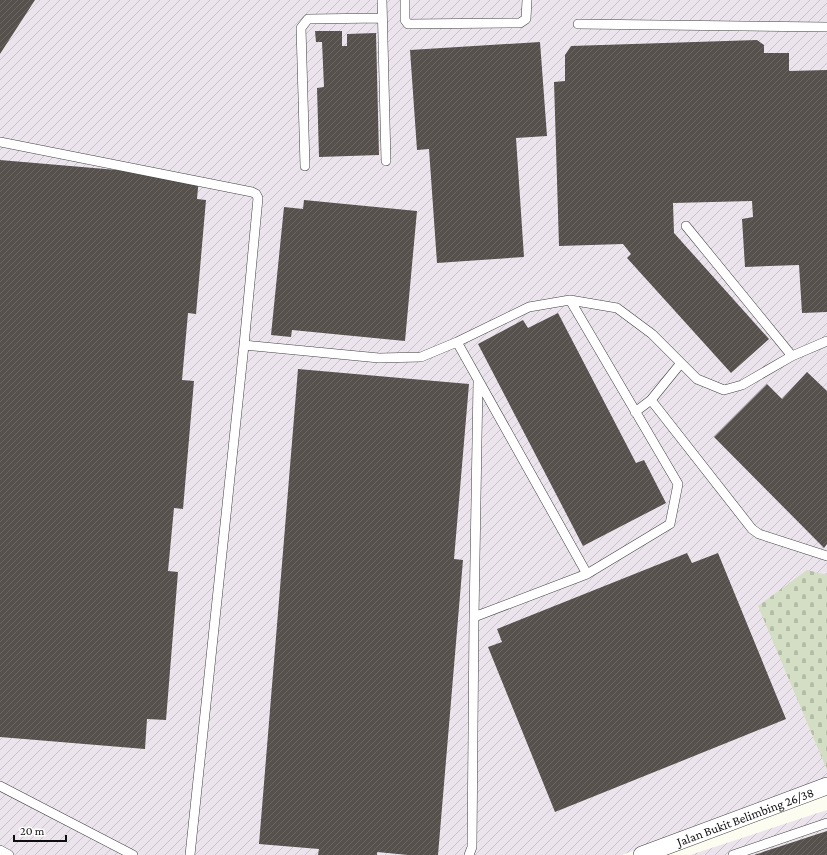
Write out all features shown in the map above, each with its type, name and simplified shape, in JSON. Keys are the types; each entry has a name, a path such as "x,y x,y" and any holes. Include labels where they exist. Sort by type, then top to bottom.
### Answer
{"street":[{"name":"Jalan Bukit Belimbing 26/38","path":"642,855 827,786"}],"lane":[{"path":"382,0 386,161"},
{"path":"405,0 405,20 408,24 520,23 526,19 527,0"},
{"path":"305,166 301,28 308,19 382,18"},
{"path":"578,24 827,27"},
{"path":"0,142 252,192 256,194 258,198 244,345 190,855"},
{"path":"686,226 792,356"},
{"path":"244,345 379,358 421,356 457,342 529,307 570,300 617,308 652,334 697,379 724,390 742,385 792,356 827,341"},
{"path":"474,617 587,574 670,524 678,484 570,300"},
{"path":"457,342 587,574"},
{"path":"635,412 651,400 681,363"},
{"path":"469,855 472,847 478,380"},
{"path":"651,400 752,529 759,534 827,556"},
{"path":"0,786 133,855"},
{"path":"733,855 827,822"},
{"path":"0,850 9,855"}],"shaded area":[{"path":"0,0 827,0 827,782 622,855 0,855"},
{"path":"827,810 827,855 690,855"}],"green space":[{"path":"807,570 827,575 827,770 758,606"}],"building":[{"path":"0,0 35,0 0,54"},
{"path":"315,31 342,31 342,46 347,46 347,34 376,33 379,155 319,157 317,88 324,87 322,42 316,42"},
{"path":"757,40 764,45 764,53 789,53 789,71 827,70 827,312 802,313 799,265 745,267 742,219 753,217 752,201 673,203 674,233 769,339 731,373 627,258 631,254 623,244 559,246 554,82 565,81 565,55 571,46"},
{"path":"540,42 547,136 516,138 524,257 437,263 429,149 417,150 410,50"},
{"path":"0,160 199,177 197,199 206,200 196,314 188,313 182,380 194,381 183,509 174,508 168,571 178,572 166,720 147,719 145,749 0,737"},
{"path":"304,200 417,211 405,341 292,330 291,337 271,335 284,207 303,209"},
{"path":"558,313 636,463 644,460 666,503 583,546 478,344 523,320 528,328"},
{"path":"298,369 469,384 454,559 463,560 438,855 408,855 377,852 377,855 318,855 319,849 259,844"},
{"path":"807,372 827,391 827,544 824,548 714,437 767,384 782,399"},
{"path":"687,553 692,563 718,553 786,719 555,812 488,647 502,642 497,629"},
{"path":"827,831 827,855 754,855"}]}
